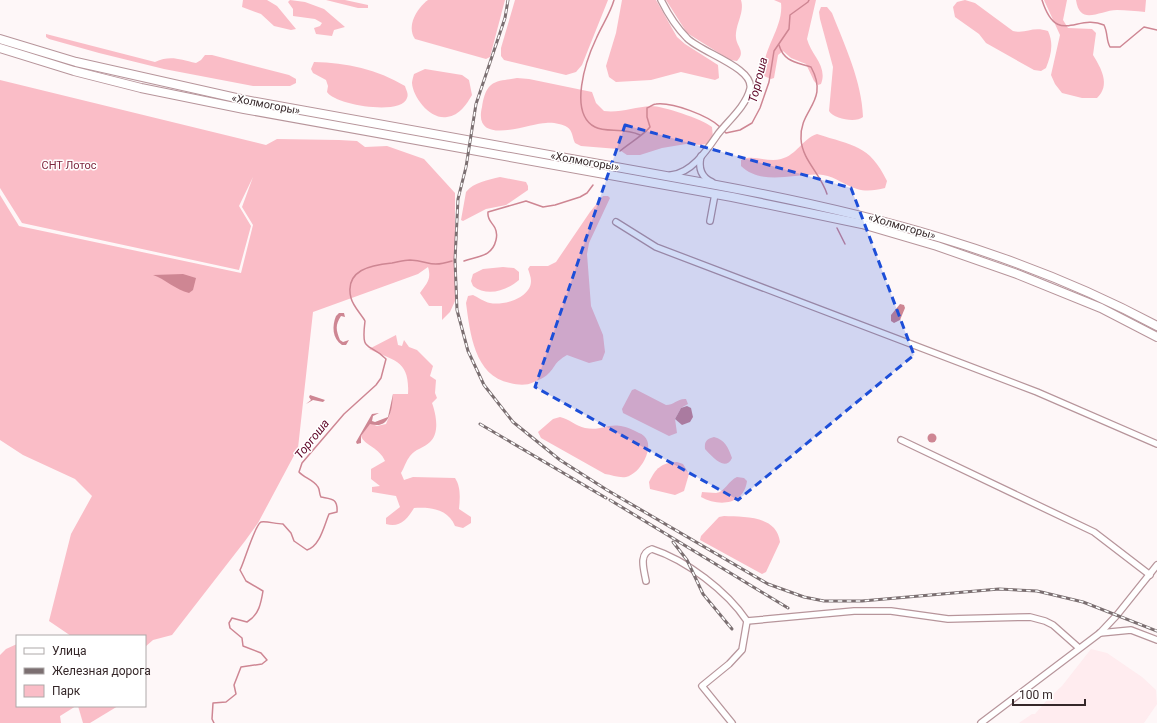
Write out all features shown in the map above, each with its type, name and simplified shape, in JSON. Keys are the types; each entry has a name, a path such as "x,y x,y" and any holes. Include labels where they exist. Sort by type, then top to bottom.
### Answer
{"highway":[{"name":"«Холмогоры»","path":"0,39 76,62 245,100 716,185 849,212 934,235 1063,282 1157,326"},
{"name":"«Холмогоры»","path":"0,48 89,74 229,106 696,190 825,215 937,246 1061,291 1101,308 1157,337"}],"street":[{"path":"662,0 669,14 687,39 700,49 743,72 750,83 750,90 744,102 701,156 682,172 666,176"},
{"path":"701,156 699,164 700,169 708,180 716,185"},
{"path":"710,221 715,194"},
{"path":"616,222 656,247 1037,392 1157,444"},
{"path":"901,440 1088,529 1150,575"},
{"path":"646,581 643,562 644,554 647,550 652,549 680,562 713,584 734,603 747,620 742,650 729,664 702,686 732,723"},
{"path":"981,723 1100,633 1117,615 1157,565"},
{"path":"747,620 854,611 891,611 948,619 1030,617 1053,625 1079,648"},
{"path":"1100,633 1131,630 1157,640"}],"highlighted area":[{"path":"625,125 851,188 914,355 738,500 535,387"}],"shaded area":[{"path":"183,274 196,278 193,290 189,293 153,275"},
{"path":"900,304 904,305 905,308 900,320 894,323 891,321 891,315"},
{"path":"339,313 344,313 345,317 341,316 339,319 337,330 340,340 343,342 349,340 346,345 342,345 336,339 334,332 336,316"},
{"path":"393,394 389,417 382,424 370,424 361,436 361,443 357,444 356,442 372,414 379,413 373,416 372,421 375,422 388,417"},
{"path":"310,395 325,400 323,402 313,400 306,404 311,400 309,397"},
{"path":"687,406 691,408 693,417 690,422 682,425 675,419 681,408"},
{"path":"932,433 937,438 932,443 927,438"},
{"path":"1091,649 1107,653 1142,677 1156,690 1157,704 1144,723 1019,723 1032,714 1035,714 1062,686"}],"green space":[{"path":"243,0 267,0 277,6 296,29 291,30 274,26 261,14 242,7"},
{"path":"290,0 305,2 324,9 345,27 334,30 332,36 316,34 314,28 320,26 322,23 315,19 293,16 293,9 288,2"},
{"path":"326,0 345,0 368,5 368,8 358,8"},
{"path":"428,0 505,0 490,57 486,59 415,39 412,23 417,12"},
{"path":"515,0 608,0 582,65 576,72 566,75 504,60 501,56 501,48"},
{"path":"622,0 656,0 677,37 685,44 718,65 719,78 715,80 681,72 651,80 616,82 609,77 606,66 616,33"},
{"path":"666,0 741,0 742,9 736,33 736,38 741,52 740,58 737,61 730,60 687,33"},
{"path":"774,0 816,0 807,39 821,66 823,78 821,84 818,85 814,81 806,64 791,58 783,51 778,55 774,78 771,79 764,76 765,58 781,12 781,3"},
{"path":"965,0 975,3 1013,31 1022,32 1038,29 1048,31 1051,40 1051,50 1046,68 1041,71 1034,70 986,43 979,34 955,17 953,7 957,2"},
{"path":"1044,0 1067,0 1063,20 1068,28 1092,29 1096,33 1093,55 1099,65 1104,82 1101,93 1097,98 1082,98 1062,93 1055,84 1051,75 1060,35"},
{"path":"1076,0 1146,0 1145,12 1117,10 1086,15 1078,8"},
{"path":"821,7 827,7 832,13 852,64 860,91 862,104 863,117 860,119 850,120 840,118 829,111 833,67 820,19 819,12"},
{"path":"46,34 155,62 170,58 196,63 205,55 212,55 289,75 296,79 296,83 290,86 253,86 164,69 49,39 46,37"},
{"path":"314,62 338,64 373,71 405,86 408,96 402,103 394,106 382,107 368,107 342,101 333,97 327,92 328,86 326,80 313,73 311,69"},
{"path":"425,69 462,75 469,80 472,95 459,112 452,116 441,117 429,112 419,101 413,89 412,81 414,74"},
{"path":"517,78 529,79 592,92 596,103 604,111 616,111 651,106 673,111 700,120 712,127 713,138 710,143 701,145 686,144 662,148 640,155 627,155 618,149 581,146 575,143 569,129 565,126 557,124 538,124 504,130 494,130 486,127 481,119 483,101 487,90 494,83"},
{"name":"СНТ Лотос","path":"0,80 266,145 277,139 357,141 365,147 387,146 424,159 455,193 455,301 450,312 442,320 442,306 429,306 420,293 429,279 428,267 418,274 313,312 298,448 258,523 245,541 172,635 153,640 146,646 146,635 70,635 49,621 71,534 92,496 75,479 23,455 0,440 0,195 19,226 241,273 253,225 242,207 253,177 239,206 251,226 239,270 22,223 0,188"},
{"path":"817,134 850,144 866,153 874,160 887,181 885,188 861,190 823,175 780,177 759,176 741,166 741,160 746,158 776,160 787,157 807,139"},
{"path":"500,177 526,182 528,190 506,205 486,209 463,221 461,220 466,192 473,186 486,180"},
{"path":"603,196 608,196 610,198 589,243 587,254 591,306 603,335 605,352 602,360 589,363 567,355 559,360 546,376 531,383 525,385 516,384 498,379 488,372 476,351 472,339 466,303 468,296 473,295 486,302 495,304 509,302 521,296 530,287 531,279 528,269 530,266 548,266 556,262 590,212"},
{"path":"503,267 514,268 519,272 519,280 502,290 490,292 473,286 471,281 473,274 483,269"},
{"path":"396,335 398,345 402,346 404,340 409,347 417,350 433,366 430,376 436,380 435,393 437,398 432,403 435,412 435,434 428,444 412,454 407,460 401,473 404,480 413,477 455,478 459,489 459,509 471,517 471,523 463,528 455,526 448,516 438,510 427,508 414,508 399,524 386,524 386,518 400,507 396,496 372,492 372,487 380,486 371,479 371,469 385,461 380,453 365,442 361,436 370,423 377,426 386,424 390,414 393,394 408,394 408,383 406,374 399,363 369,349"},
{"path":"635,389 666,405 686,399 688,404 681,408 675,419 677,433 669,436 623,413 622,409 632,390"},
{"path":"560,417 585,428 592,429 618,426 640,433 647,441 648,447 645,460 636,471 626,477 605,474 541,438 538,432 553,419"},
{"path":"714,437 723,442 732,458 726,464 718,461 705,449 706,441"},
{"path":"677,462 683,464 689,474 684,491 675,495 650,489 649,482 654,473 660,467"},
{"path":"737,477 744,478 747,481 745,489 736,499 723,503 701,497 702,492 719,492"},
{"path":"724,516 758,519 766,522 778,533 780,542 766,572 762,574 700,540 701,536 719,517"},
{"path":"16,644 16,707 74,707 60,716 61,723 0,723 0,655 6,649"},
{"path":"78,707 116,707 90,723 83,723"}],"waterway":[{"path":"614,0 592,48 584,72 581,99 582,110 587,120 599,129 628,131 640,135"},
{"name":"Торгоша","path":"723,130 726,133 740,130 752,123 760,108 769,82 774,51 789,29 790,15 809,0"},
{"name":"Торгоша","path":"1042,0 1048,14 1054,22 1061,25 1068,26 1094,22 1104,25 1110,47 1120,47 1144,27 1157,30"},
{"path":"779,45 781,51 787,58 811,67 816,79 816,97 804,120 801,139 805,154 821,180 827,194"},
{"name":"Торгоша","path":"620,151 650,127 647,117 647,108 655,104 681,107 708,118 720,127"},
{"name":"Торгоша","path":"464,261 484,255 494,246 496,232 489,219 488,212 526,201 543,207 555,205 580,197 587,193 593,185"},
{"path":"837,228 845,244"},
{"name":"Торгоша","path":"214,723 212,719 213,703 226,702 236,694 234,685 241,667 262,664 267,660 261,653 243,646 242,638 230,628 229,623 232,618 247,622 257,612 260,604 263,591 246,581 240,570 256,529 261,522 283,524 291,533 294,541 307,550 315,544 321,535 329,514 337,512 337,507 333,500 321,497 319,488 299,472 302,463 344,414 376,385 381,378 386,359 365,343 365,321 355,307 351,298 350,289 355,275 376,265 408,260 434,264 452,261"}],"railway":[{"path":"508,0 505,18 476,104 466,167 458,199 455,260 457,310 468,351 484,385 513,422 560,460 607,490 768,584 804,597 824,601 862,601 999,589 1037,591 1083,602 1157,631"},
{"path":"480,424 606,498"},
{"path":"610,500 788,608"},
{"path":"673,542 687,560 703,594 732,629"}]}
